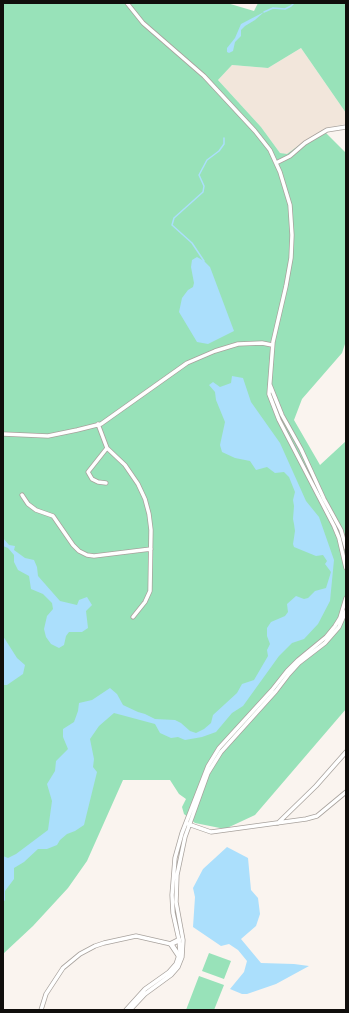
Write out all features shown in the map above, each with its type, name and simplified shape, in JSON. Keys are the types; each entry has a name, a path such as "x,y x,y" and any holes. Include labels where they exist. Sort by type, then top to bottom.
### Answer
{"street":[{"path":"128,3 149,30 204,76 255,131 270,150 276,162 290,205 292,235 291,258 286,286 272,345 269,394 279,420 342,535 346,548"},
{"path":"276,162 290,156 305,143 328,130 346,127"},
{"path":"3,434 48,436 98,424 187,363 215,351 238,344 262,343 272,345"},
{"path":"98,424 107,448 125,465 133,476 145,499 149,514 151,530 150,591 145,602 133,617"},
{"path":"106,483 98,482 92,479 88,472 107,448"},
{"path":"22,495 28,504 36,510 53,516 73,545 79,551 87,555 94,556 151,549"},
{"path":"342,535 346,568"},
{"path":"126,1010 144,989 168,972 176,964 179,956 179,940 173,913 172,881 175,858 208,766 219,748 272,690 287,671 326,637 340,618 346,598"},
{"path":"130,1010 145,994 171,975 178,967 182,957 183,940 177,915 176,890 180,858 187,824 208,773 221,752 276,691 289,674 329,638 339,626 346,611"},
{"path":"278,824 316,786 346,752"},
{"path":"187,824 211,832 306,819 317,816 346,792"},
{"path":"41,1010 46,994 64,968 80,954 95,946 136,936 171,944 179,940"},
{"path":"171,944 179,956"}],"shaded area":[{"path":"301,48 346,113 346,124 323,130 287,155 280,153 261,127 218,80 232,65 268,68"}],"green space":[{"path":"3,3 227,3 254,11 258,3 346,3 346,113 301,48 268,68 232,65 218,80 261,127 280,153 287,154 323,130 346,153 346,341 342,353 302,399 294,420 320,465 346,441 346,709 255,815 225,829 195,823 184,814 182,807 186,799 179,794 170,780 123,780 87,861 68,888 33,926 3,954"},
{"path":"209,953 231,961 224,979 202,971"},
{"path":"199,976 224,985 214,1010 186,1010"}],"water":[{"path":"264,12 241,30 241,36 235,42 233,51 229,53 227,52 227,48 235,38 241,24"},
{"path":"197,257 210,267 234,331 208,344 197,342 179,312 182,298 188,290 193,287 194,283 191,267 192,260"},
{"path":"232,376 243,378 251,402 280,443 306,501 319,517 334,560 330,601 318,624 304,639 292,643 279,656 243,706 232,713 216,732 202,737 185,740 178,737 171,738 160,733 155,724 114,713 99,726 90,739 94,759 93,767 97,772 84,825 67,834 57,845 47,849 38,849 24,862 14,868 14,879 5,891 5,900 3,903 3,856 8,858 16,854 48,830 52,801 47,784 55,771 56,761 68,749 63,737 63,729 74,722 79,703 92,700 110,688 117,694 123,705 155,719 175,720 190,731 196,733 211,723 213,715 237,693 242,684 254,680 268,656 267,650 270,644 267,636 267,628 271,622 285,616 288,612 287,604 296,596 304,599 308,598 315,591 326,588 331,572 325,564 327,561 323,555 316,556 294,547 293,544 295,531 293,519 293,500 295,492 289,477 284,472 275,473 267,467 256,470 250,461 235,458 222,452 220,445 225,422 216,400 215,392 209,385 213,382 220,387 231,383"},
{"path":"3,538 9,545 15,546 14,550 25,558 34,560 37,567 38,576 60,601 77,605 79,600 87,597 92,605 86,611 88,628 82,632 69,632 66,636 64,645 59,648 51,644 46,637 44,629 47,616 53,609 52,603 43,594 31,589 29,576 18,570 14,562 14,555 8,548 3,546"},
{"path":"3,636 17,658 25,665 23,674 7,685 3,685"},
{"path":"227,847 248,858 251,890 258,898 260,914 256,926 241,939 261,963 309,966 276,984 247,994 242,994 230,989 244,972 247,961 238,950 229,944 221,946 193,927 195,897 193,888 203,869"}],"waterway":[{"path":"264,12 273,8 285,9 294,3"},
{"path":"204,261 192,243 172,225 174,218 203,192 204,186 199,175 207,160 219,151 224,144 224,138"}]}
